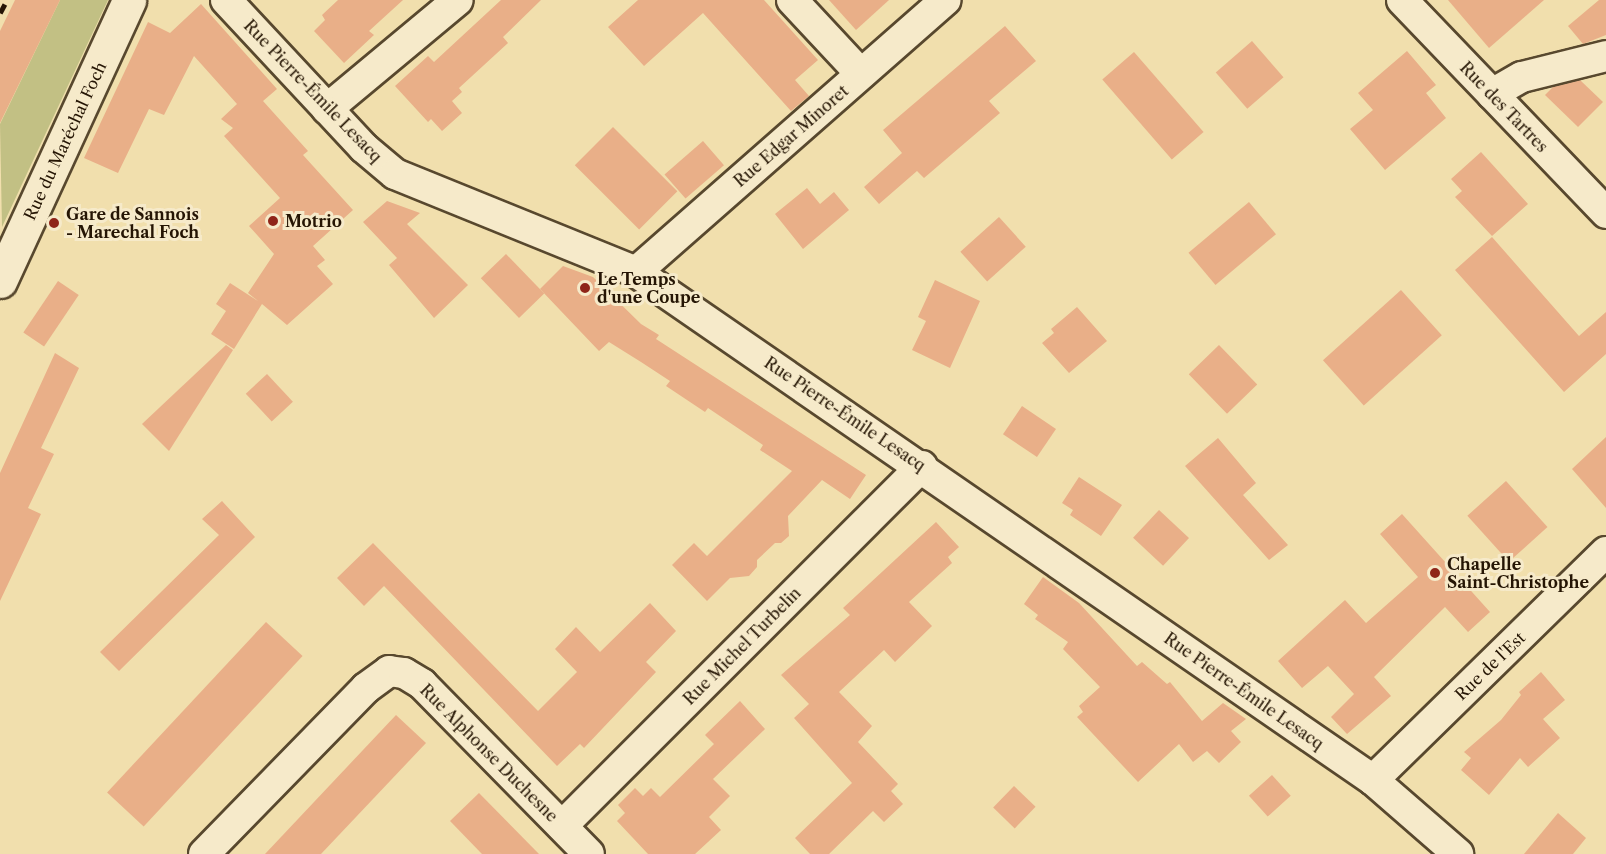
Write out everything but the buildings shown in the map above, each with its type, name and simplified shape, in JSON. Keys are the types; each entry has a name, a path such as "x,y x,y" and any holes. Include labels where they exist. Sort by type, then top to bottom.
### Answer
{"street":[{"name":"Rue du Maréchal Foch","path":"0,281 129,0"},
{"name":"Rue Pierre-Émile Lesacq","path":"226,0 327,109 395,174 636,272 922,466 1373,780 1458,854"},
{"path":"327,109 458,0"},
{"path":"792,0 861,74"},
{"name":"Rue Edgar Minoret","path":"636,272 946,0"},
{"name":"Rue des Tartres","path":"1402,0 1606,213"},
{"path":"1492,94 1522,77 1606,56"},
{"name":"Rue Michel Turbelin","path":"562,826 922,466"},
{"name":"Rue de l'Est","path":"1373,780 1606,552"},
{"name":"Rue Alphonse Duchesne","path":"204,854 371,683 390,671 405,673 422,684 589,854"}],"shaded area":[{"path":"60,0 108,0 2,227 0,124"}],"railway":[{"path":"0,13 7,0"}],"place":[{"name":"Motrio","path":"273,221"},
{"name":"Gare de Sannois - Marechal Foch","path":"54,223"},
{"name":"Le Temps d'une Coupe","path":"585,288"},
{"name":"Chapelle Saint-Christophe","path":"1435,573"}]}
